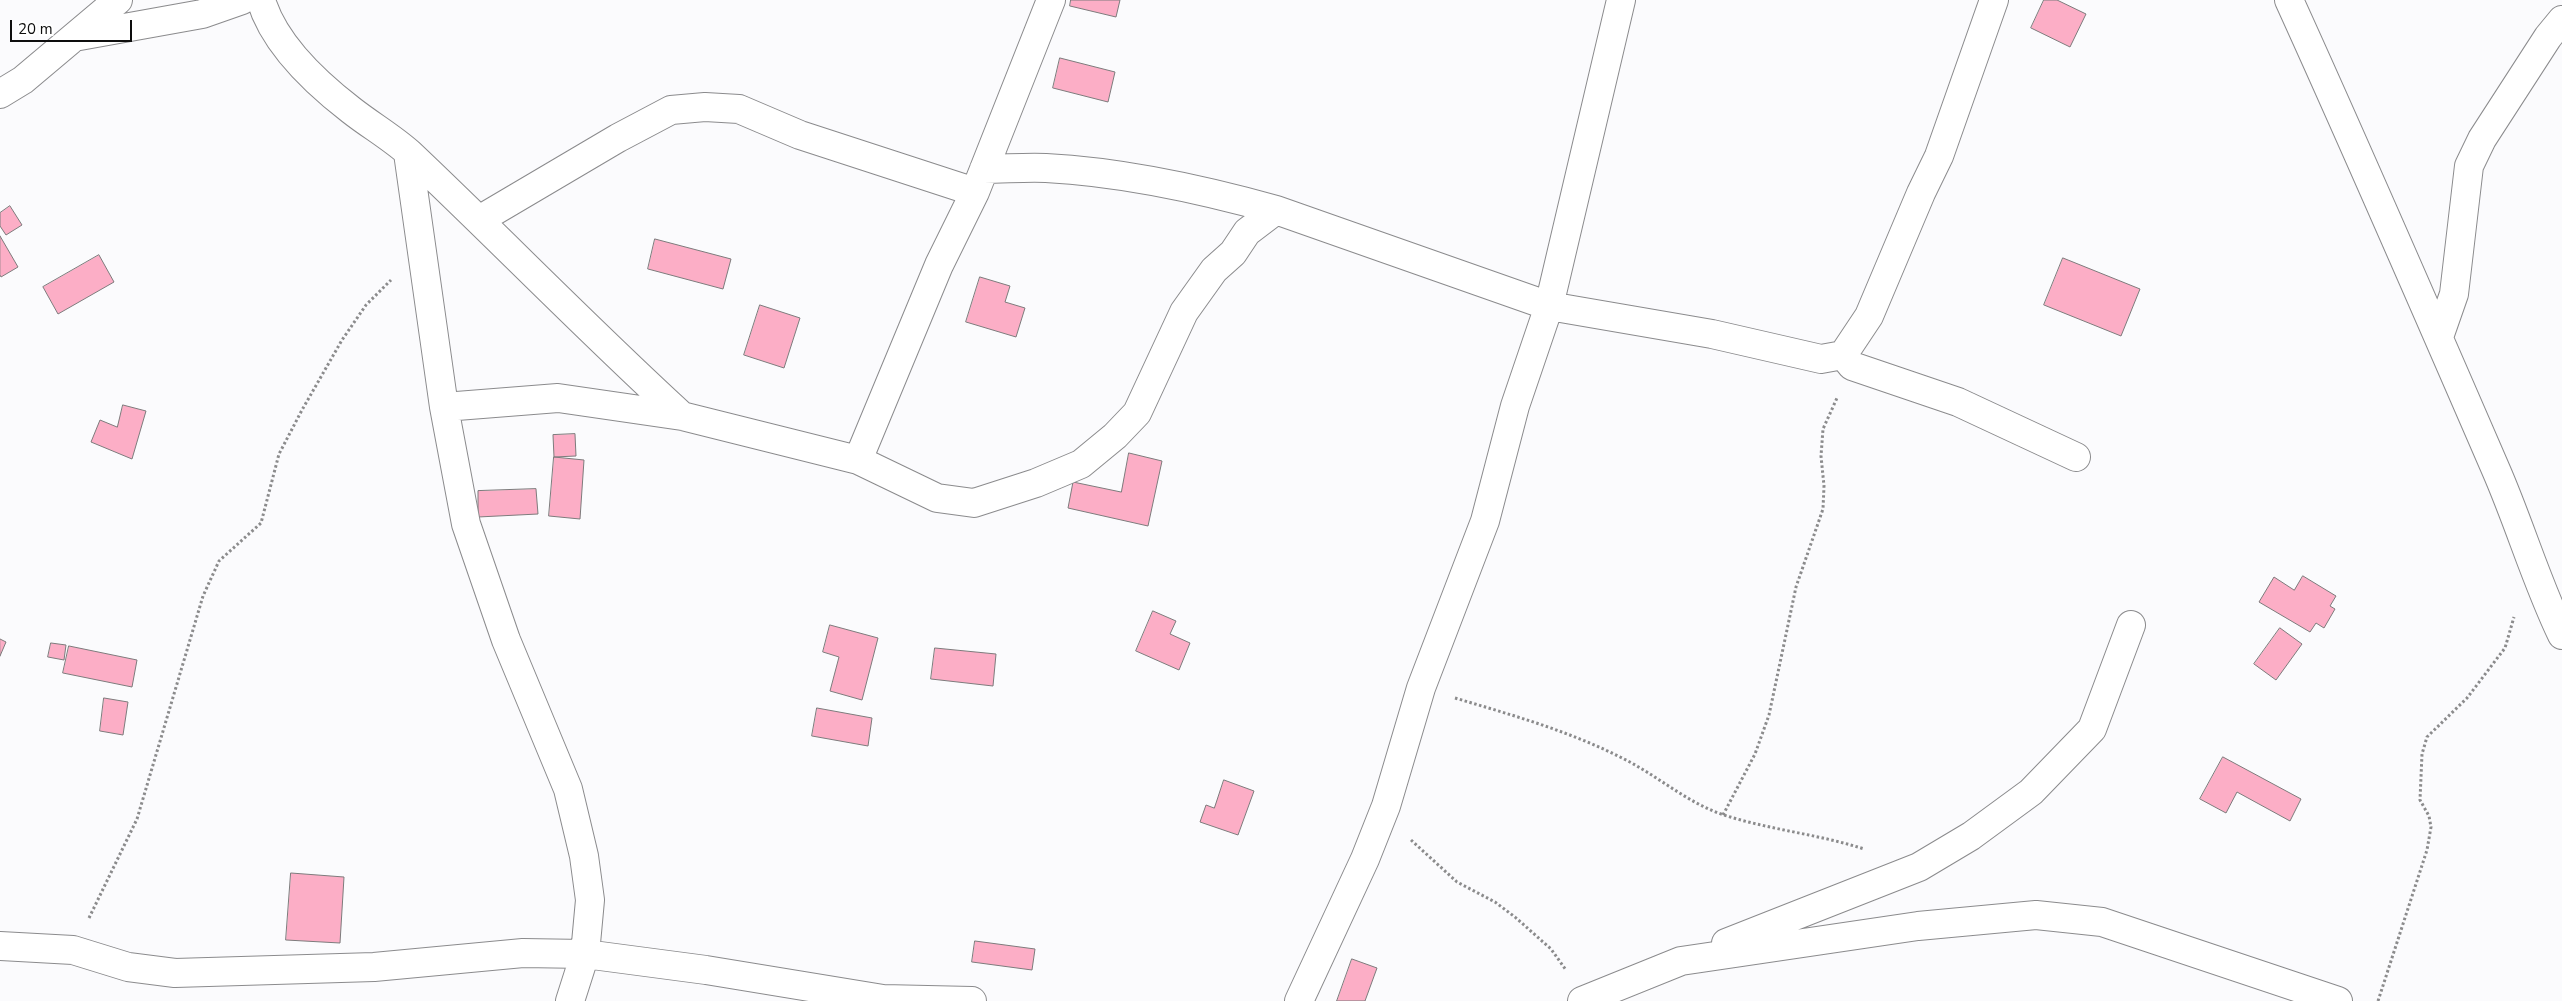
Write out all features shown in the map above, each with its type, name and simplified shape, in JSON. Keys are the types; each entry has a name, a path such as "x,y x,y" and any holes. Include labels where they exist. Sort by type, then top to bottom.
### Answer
{"street":[{"path":"0,94 23,80 118,0"},
{"path":"74,37 202,14 242,0"},
{"path":"262,0 265,12 283,42 320,83 351,110 408,153 621,360 682,416"},
{"path":"858,460 939,265 979,180 1051,0"},
{"path":"1299,1001 1364,859 1386,806 1421,688 1485,520 1515,406 1549,306 1622,0"},
{"path":"1848,360 1939,156 1994,0"},
{"path":"2288,0 2439,337 2502,484 2551,589 2562,635"},
{"path":"2439,337 2454,294 2469,166 2488,131 2548,37 2562,20"},
{"path":"479,220 618,138 671,110 705,107 739,109 800,135 979,180 1044,168 1087,171 1210,192 1276,210 1549,306 1712,334 1796,354 1848,360 1958,402 2076,457"},
{"path":"408,153 444,407 466,524 506,640 568,789 579,827 590,900 585,954 570,1001"},
{"path":"444,407 558,398 682,416 858,460 937,498 974,503 1036,484 1081,464 1137,412 1184,312 1214,270 1233,253 1248,232 1276,210"},
{"path":"1585,1000 1919,867 1971,836 2023,798 2092,729 2131,625"},
{"path":"1680,961 1918,926 2036,916 2102,922 2338,1001"},
{"path":"0,946 73,950 128,967 175,973 374,967 523,953 585,954 706,970 883,1000 972,1001"}],"path":[{"path":"73,950 137,819 203,596 219,561 261,522 279,454 342,340 366,305 423,249"},
{"path":"1723,815 1755,754 1769,715 1796,587 1823,509 1824,486 1821,456 1823,429 1848,360"},
{"path":"2378,1001 2427,850 2431,827 2429,816 2420,800 2422,754 2426,737 2468,698 2505,648 2516,611"},
{"path":"1421,688 1532,721 1602,747 1634,763 1674,790 1723,815 1815,834 1867,850"},
{"path":"1386,806 1416,846 1457,882 1495,902 1551,949 1585,1000"}],"building":[{"path":"1071,0 1120,0 1116,17 1070,6"},
{"path":"2044,0 2057,0 2086,14 2070,47 2031,28"},
{"path":"1060,58 1115,72 1108,102 1053,88"},
{"path":"10,206 22,225 6,235 0,226 0,213"},
{"path":"0,236 18,267 1,277 0,275"},
{"path":"655,239 731,259 723,289 648,269"},
{"path":"99,255 114,282 58,314 43,287"},
{"path":"2063,258 2140,289 2121,336 2044,305"},
{"path":"980,277 1010,286 1005,302 1025,308 1016,337 966,322"},
{"path":"760,305 800,318 784,368 744,355"},
{"path":"123,405 146,411 132,459 91,442 100,420 117,427"},
{"path":"575,434 576,456 554,457 553,435"},
{"path":"1129,453 1162,461 1148,526 1068,508 1073,482 1121,492"},
{"path":"554,457 584,460 580,519 549,516"},
{"path":"536,489 538,514 478,517 478,491"},
{"path":"2303,576 2336,596 2330,606 2335,609 2324,628 2316,623 2310,632 2259,602 2274,577 2294,590"},
{"path":"1153,611 1176,621 1170,634 1190,643 1179,670 1136,651"},
{"path":"830,625 878,638 862,700 830,691 839,657 823,652"},
{"path":"2280,628 2302,644 2276,680 2254,664"},
{"path":"0,639 6,642 0,656"},
{"path":"51,643 66,645 64,660 48,657"},
{"path":"69,646 137,660 132,687 63,673"},
{"path":"935,648 996,654 993,686 931,679"},
{"path":"104,698 128,702 123,735 100,731"},
{"path":"817,708 872,718 868,746 812,736"},
{"path":"2223,757 2301,799 2290,821 2237,792 2226,813 2200,799"},
{"path":"1224,780 1254,791 1238,835 1200,822 1206,805 1214,808"},
{"path":"291,873 344,877 340,943 286,940"},
{"path":"975,941 1035,949 1032,970 972,962"},
{"path":"1352,959 1377,968 1365,1001 1337,1001"}]}
